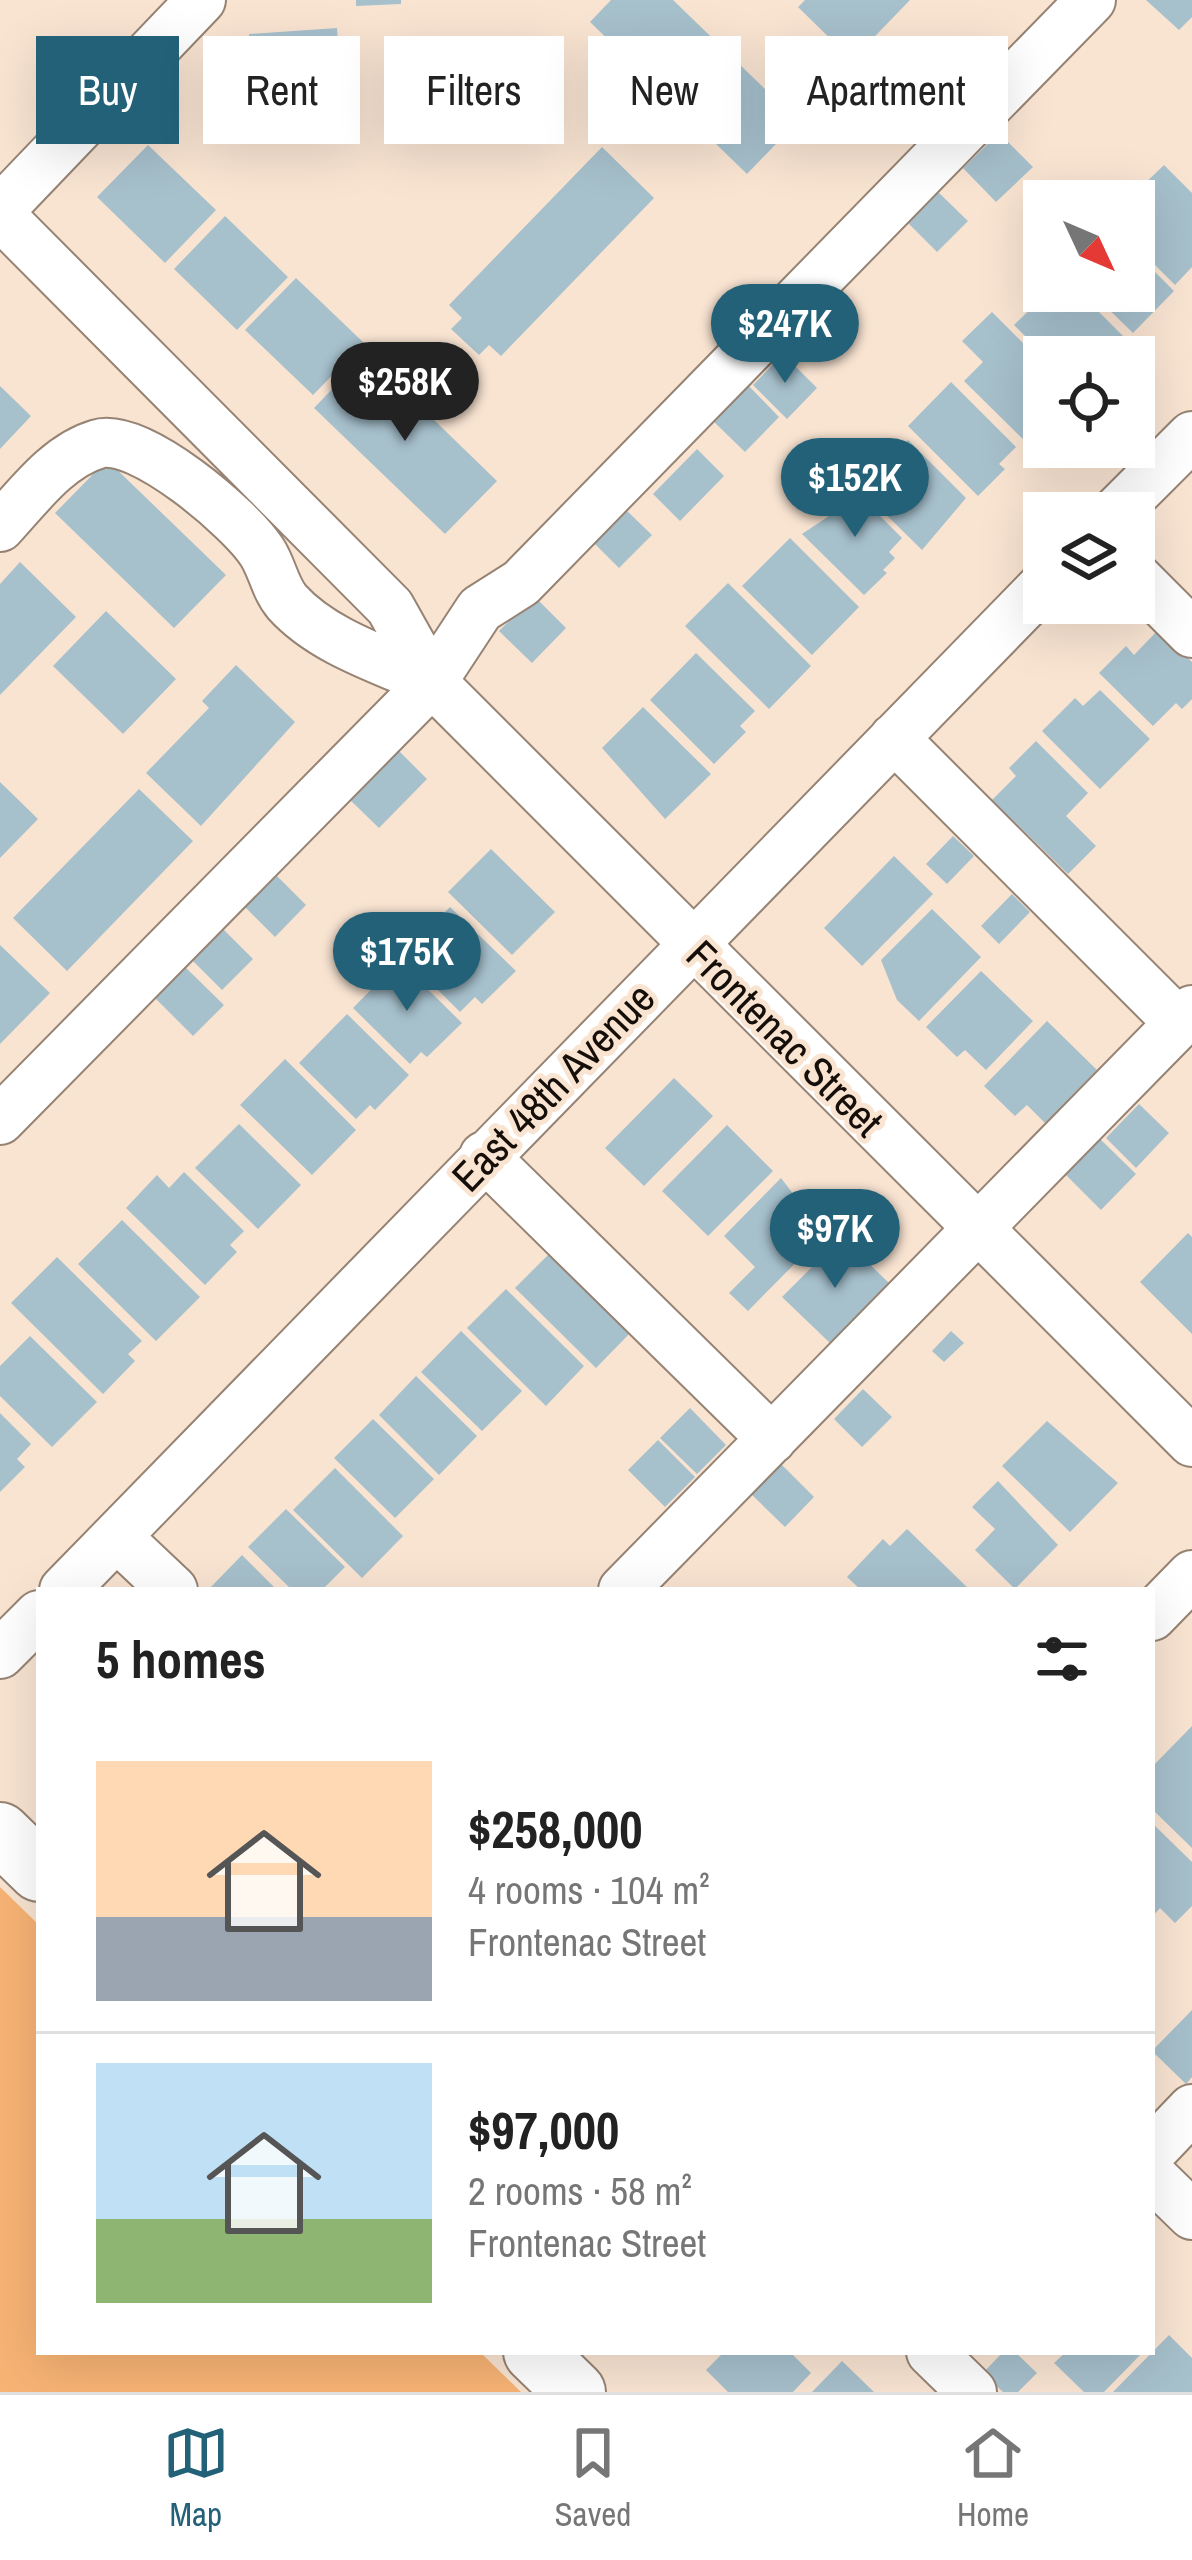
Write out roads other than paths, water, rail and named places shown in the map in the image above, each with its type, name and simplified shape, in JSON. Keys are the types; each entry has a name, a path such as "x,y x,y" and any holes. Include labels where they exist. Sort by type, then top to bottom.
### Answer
{"main road":[{"path":"0,1834 36,1868"},
{"path":"537,2355 575,2392"}],"street":[{"path":"201,0 0,212 390,607 432,682"},
{"path":"0,1120 432,682 480,609 520,583 1091,0"},
{"path":"1136,492 1192,436"},
{"path":"0,526 72,454 103,441 136,448 189,482 261,549 285,600 336,640 432,682"},
{"path":"1155,596 1192,633"},
{"name":"East 48th Avenue","path":"67,1587 1023,606"},
{"name":"Frontenac Street","path":"432,682 1192,1442"},
{"path":"626,1587 1186,1016 894,738"},
{"path":"484,1156 772,1439"},
{"path":"117,1537 170,1587"},
{"path":"1155,1613 1192,1575"},
{"path":"0,1654 36,1619"},
{"path":"1155,2148 1192,2109"},
{"path":"1155,2179 1192,2216"},
{"path":"934,2355 972,2392"}]}
